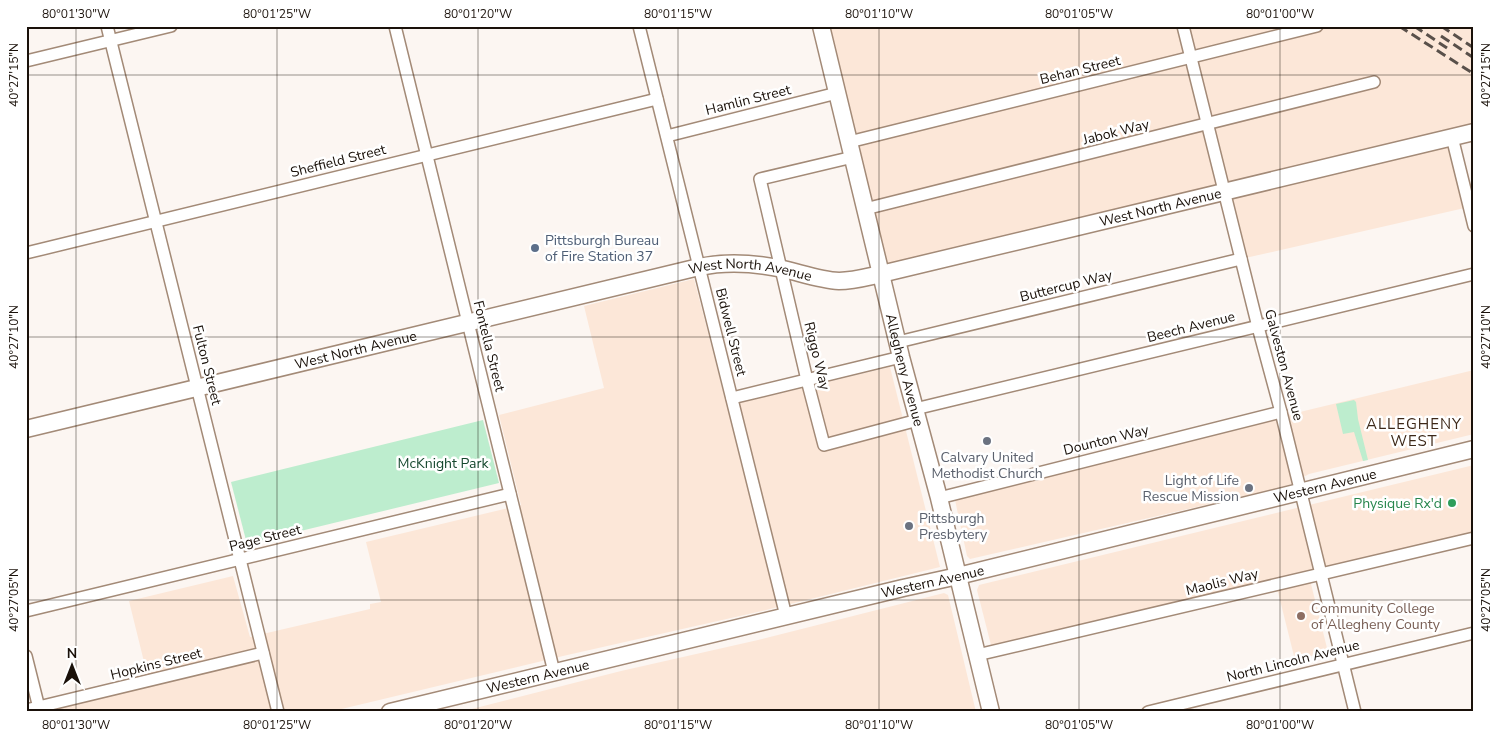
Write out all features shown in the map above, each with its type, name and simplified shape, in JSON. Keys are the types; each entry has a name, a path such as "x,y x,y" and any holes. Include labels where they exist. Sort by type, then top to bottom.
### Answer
{"main road":[{"name":"Allegheny Avenue","path":"821,26 991,712"},
{"name":"West North Avenue","path":"26,429 699,267 736,262 838,281 854,280 1474,132"},
{"name":"Western Avenue","path":"390,712 958,576 1474,449"}],"street":[{"name":"Fulton Street","path":"107,26 278,712"},
{"path":"26,62 171,26"},
{"name":"Fontella Street","path":"395,26 554,672"},
{"name":"Bidwell Street","path":"639,26 786,616"},
{"name":"Galveston Avenue","path":"1183,26 1355,712"},
{"name":"Behan Street","path":"760,179 851,150 1190,58 1317,26"},
{"name":"Jabok Way","path":"865,209 1374,82"},
{"name":"Hamlin Street","path":"667,136 837,93"},
{"name":"Sheffield Street","path":"26,253 657,99"},
{"path":"1452,137 1474,226"},
{"name":"Riggo Way","path":"760,179 807,380 824,444 917,415"},
{"name":"Buttercup Way","path":"732,398 807,380 900,350 1241,259"},
{"name":"Beech Avenue","path":"917,415 1258,326 1474,274"},
{"name":"Dounton Way","path":"939,498 1281,412"},
{"name":"Page Street","path":"26,611 510,494"},
{"name":"Maolis Way","path":"977,655 1474,538"},
{"name":"North Lincoln Avenue","path":"1148,712 1474,632"},
{"name":"Hopkins Street","path":"26,710 40,709 263,653"},
{"path":"26,656 40,709"}],"shaded area":[{"path":"821,26 1474,26 1474,132 1452,137 1469,207 1241,259 1224,192 881,274"},
{"path":"694,279 727,406 890,367 940,567 762,611 329,712 43,712 150,686 129,601 233,576 250,637 370,609 370,604 381,602 366,542 521,505 499,415 604,388 584,306"},
{"path":"1474,370 1474,434 1309,474 1289,485 1262,492 970,559 967,556 955,500 1275,418"},
{"path":"1474,465 1474,532 992,649 977,590 979,585"},
{"name":"Community College of Allegheny County","path":"1310,580 1328,652 1295,660 1277,588"},
{"path":"944,593 948,595 976,712 460,712 621,671 758,640"}],"green space":[{"path":"1354,400 1368,460 1363,461 1354,432 1343,434 1336,404"},
{"name":"McKnight Park","path":"483,420 499,483 247,544 231,482"}],"railway":[{"path":"1399,26 1474,74"},
{"path":"1414,26 1447,48"},
{"path":"1441,26 1474,48"},
{"path":"1441,36 1474,58"}],"place":[{"name":"Pittsburgh Bureau of Fire Station 37","path":"535,248"},
{"name":"Calvary United Methodist Church","path":"987,441"},
{"name":"Light of Life Rescue Mission","path":"1249,488"},
{"name":"Physique Rx'd","path":"1452,503"},
{"name":"Pittsburgh Presbytery","path":"909,526"},
{"name":"Community College of Allegheny County","path":"1301,616"}],"district":[{"name":"ALLEGHENY WEST","path":"1414,432"}]}
